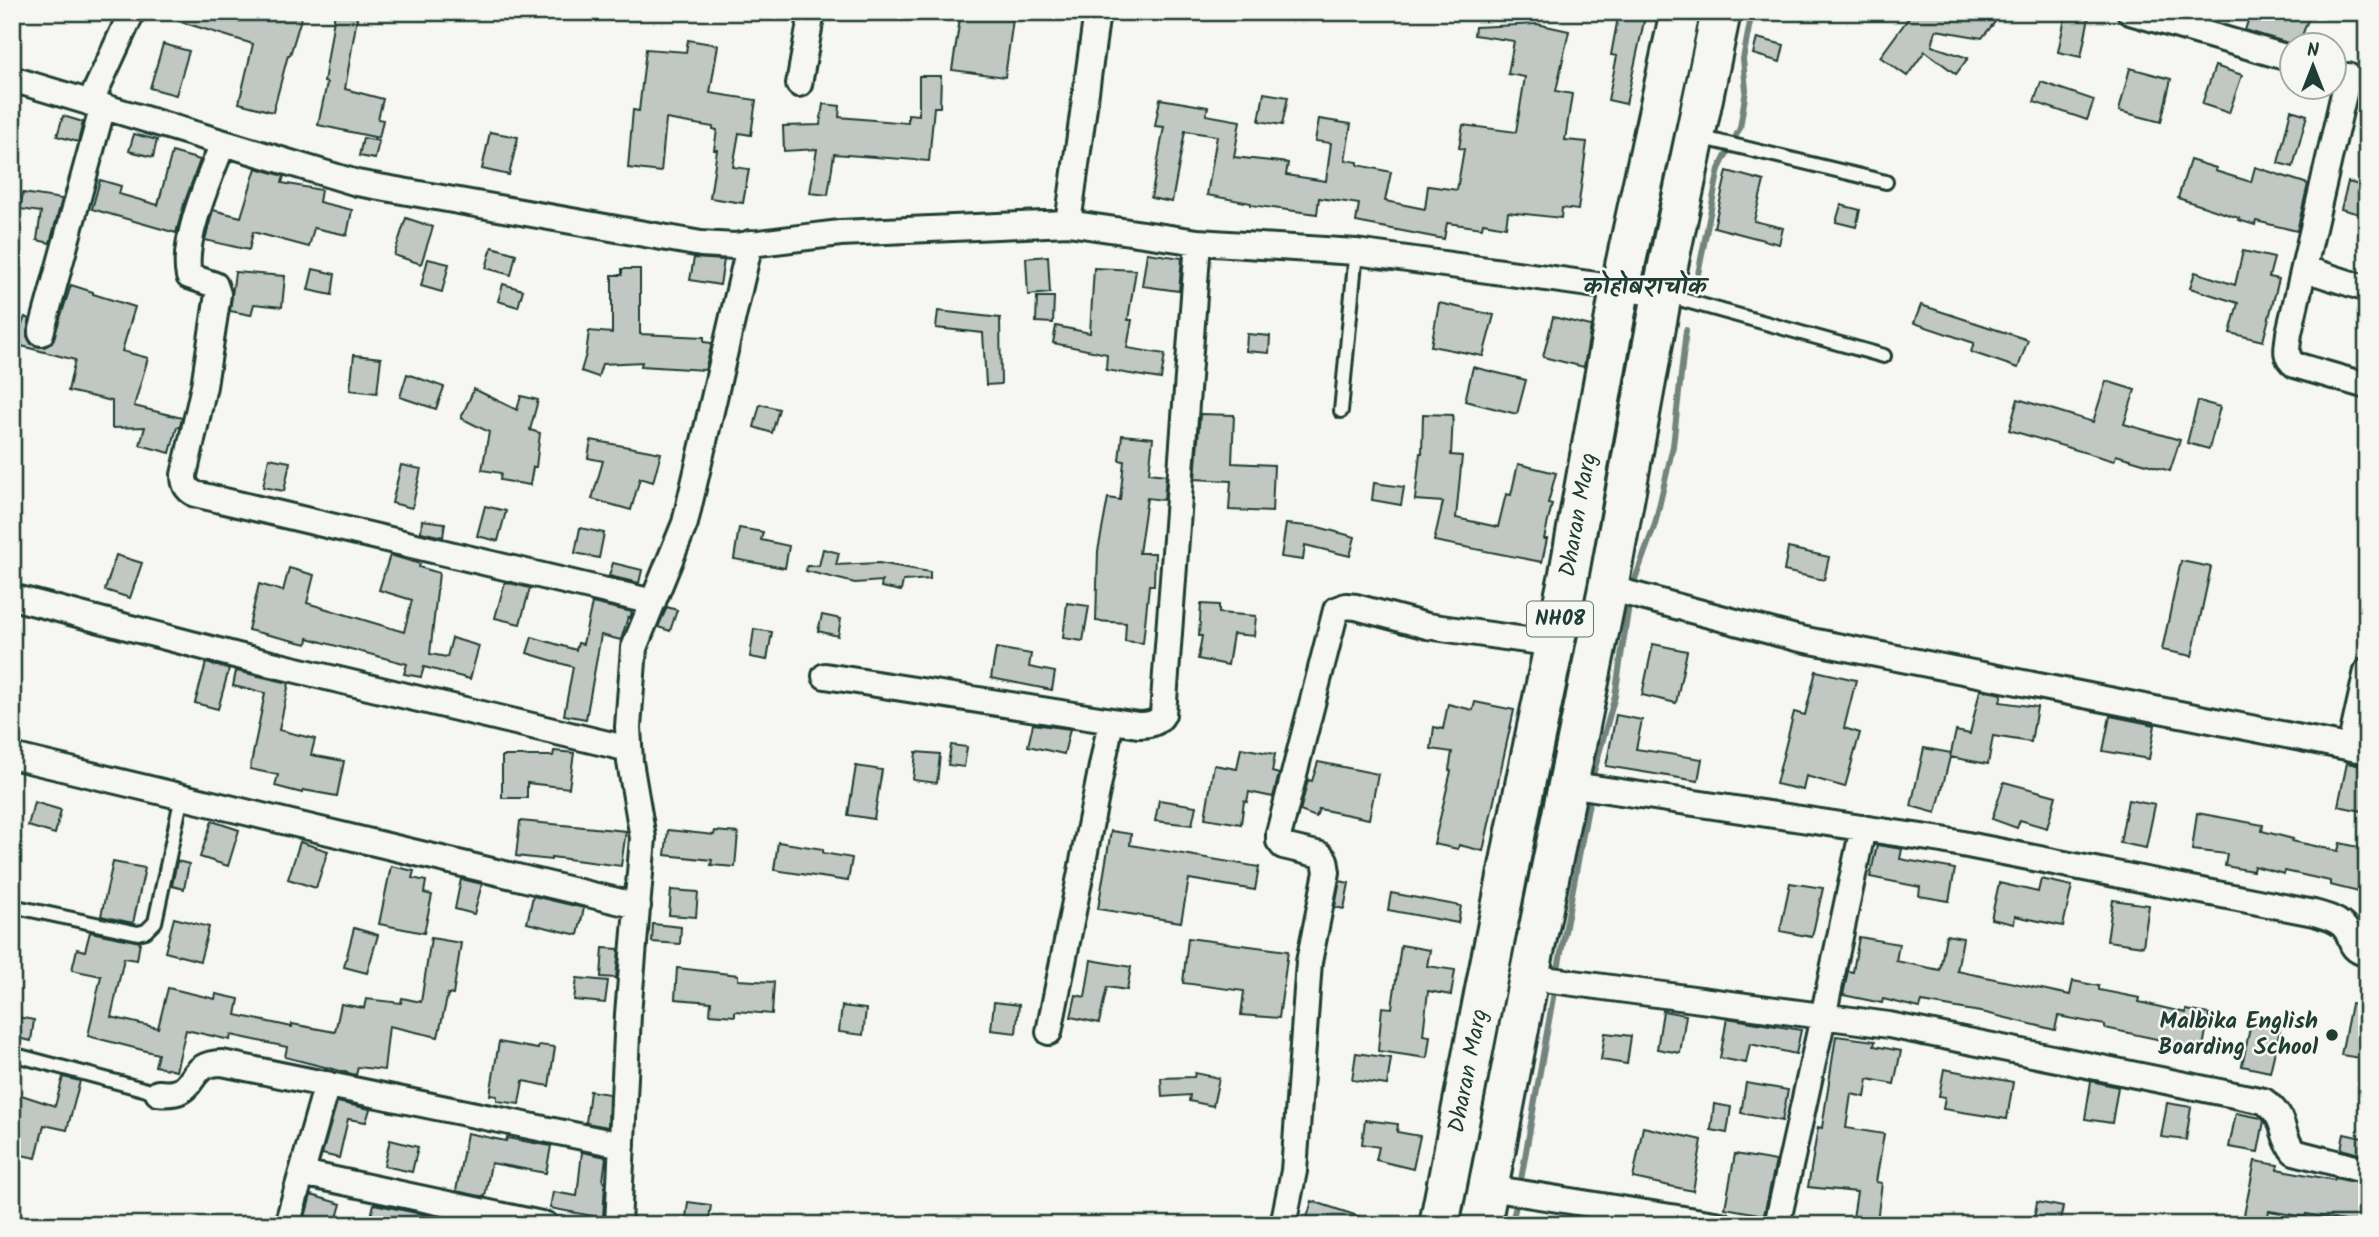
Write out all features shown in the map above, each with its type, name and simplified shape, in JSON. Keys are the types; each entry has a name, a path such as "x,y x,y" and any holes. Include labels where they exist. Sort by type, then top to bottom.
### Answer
{"main road":[{"name":"Dharan Marg","path":"1439,1225 1555,644 1620,289 1680,12"},
{"name":"Dharan Marg","path":"1481,1225 1608,588 1662,294 1721,12"}],"street":[{"path":"41,334 97,105 132,12"},
{"path":"799,84 812,12"},
{"path":"1068,223 1097,12"},
{"path":"2130,12 2278,55"},
{"path":"2350,76 2290,334 2287,357 2295,365 2367,386"},
{"path":"12,79 357,183 701,244 735,246 839,233 1068,223 1198,242 1356,252 1662,294"},
{"path":"223,143 198,207 187,261 189,276 215,285 218,294 204,386 184,475 184,484 188,490 195,494 653,602"},
{"path":"825,676 1111,721 1148,725 1161,719 1198,242"},
{"path":"618,1225 628,1014 643,838 629,749 634,648 685,523 750,243"},
{"path":"2305,269 2367,289"},
{"path":"1608,588 1796,638 2358,749 2367,671"},
{"path":"12,597 238,656 629,749"},
{"path":"1283,1225 1294,1171 1309,961 1327,872 1325,860 1321,855 1283,846 1279,841 1279,833 1336,610 1346,606 1356,607 1427,626 1555,644"},
{"path":"1049,1032 1111,721"},
{"path":"12,756 638,906"},
{"path":"1567,784 1942,840 2314,913 2336,920 2348,932 2353,947 2367,954"},
{"path":"1777,1225 1863,828"},
{"path":"1529,977 1889,1025 2264,1101 2281,1119 2287,1144 2294,1152 2367,1171"},
{"path":"158,1093 172,1095 183,1092 198,1070 212,1063 222,1063 622,1145"},
{"path":"287,1225 327,1084"},
{"path":"302,1173 546,1225"},
{"path":"1489,1188 1721,1225"}],"lane":[{"path":"1695,136 1886,182"},
{"path":"1341,411 1356,252"},
{"path":"1662,294 1884,356"},
{"path":"12,906 138,933 146,931 155,922 182,796"},
{"path":"12,1054 158,1093"}],"building":[{"path":"163,12 303,12 273,112 239,103 253,44 162,16"},
{"path":"335,12 358,12 345,89 383,99 378,119 383,120 379,138 318,125 327,83 324,82"},
{"path":"961,12 1014,12 1005,77 952,70"},
{"path":"1619,12 1646,12 1626,104 1608,100 1617,56 1611,55"},
{"path":"1913,12 1982,12 1995,22 1982,38 1936,30 1932,46 1968,58 1956,74 1925,51 1907,76 1880,57"},
{"path":"2251,12 2311,12 2303,32 2278,32 2278,40 2245,30"},
{"path":"2066,13 2089,17 2081,57 2058,52"},
{"path":"1537,24 1569,31 1556,91 1572,94 1565,140 1587,142 1578,210 1562,208 1561,218 1508,212 1506,227 1483,223 1482,228 1447,223 1444,239 1356,222 1359,204 1319,198 1317,214 1251,205 1207,195 1217,136 1185,131 1172,202 1151,198 1164,127 1155,126 1160,99 1208,107 1206,115 1240,121 1234,157 1288,163 1286,175 1326,181 1331,143 1315,141 1319,119 1351,124 1345,160 1391,172 1385,201 1425,209 1428,186 1457,190 1464,149 1459,148 1463,125 1516,132 1525,77 1508,74 1514,41 1474,35 1475,27"},
{"path":"1757,38 1784,45 1780,62 1753,54"},
{"path":"688,40 718,45 710,93 756,100 751,135 739,133 733,167 749,169 743,203 710,198 717,150 714,150 717,130 713,127 666,119 661,172 628,168 633,110 639,111 646,49 686,52"},
{"path":"163,44 189,51 176,95 150,88"},
{"path":"2215,66 2242,75 2229,113 2202,104"},
{"path":"2130,68 2171,79 2161,122 2119,111"},
{"path":"919,76 941,76 940,107 934,107 929,161 834,154 828,195 810,193 817,149 784,151 783,126 820,125 823,104 840,106 839,117 908,123 908,114 919,115"},
{"path":"2041,82 2094,100 2087,120 2034,102"},
{"path":"1264,93 1288,97 1282,125 1259,121"},
{"path":"2291,110 2307,115 2293,167 2278,163"},
{"path":"63,116 83,122 78,142 57,136"},
{"path":"490,132 518,137 509,175 482,169"},
{"path":"134,134 157,140 153,157 129,151"},
{"path":"363,138 379,141 375,159 359,156"},
{"path":"172,152 200,160 176,233 92,209 100,180 121,186 119,194 158,205"},
{"path":"2190,160 2251,182 2255,167 2308,184 2297,231 2256,221 2255,225 2178,198"},
{"path":"256,168 284,176 282,183 321,190 319,202 352,210 347,235 314,228 309,247 253,232 249,250 205,240 213,210 241,217"},
{"path":"1727,171 1764,181 1754,221 1783,228 1779,244 1714,227"},
{"path":"2348,182 2367,187 2367,216 2341,209"},
{"path":"23,193 62,199 50,243 37,240 41,212 20,209"},
{"path":"1841,205 1860,210 1856,227 1836,222"},
{"path":"406,218 433,227 421,264 394,255"},
{"path":"492,247 516,254 511,275 486,268"},
{"path":"2243,251 2274,258 2269,277 2279,279 2263,341 2230,333 2238,303 2190,288 2195,272 2235,285"},
{"path":"1147,253 1182,258 1179,291 1142,286"},
{"path":"1048,256 1050,293 1028,295 1026,258"},
{"path":"694,258 724,260 720,285 690,280"},
{"path":"428,259 449,264 442,292 421,286"},
{"path":"1094,268 1136,270 1128,320 1132,320 1127,348 1165,354 1161,379 1106,370 1107,354 1053,343 1056,326 1090,333"},
{"path":"313,269 335,274 332,295 308,290"},
{"path":"622,269 640,269 640,334 704,337 704,342 712,343 705,370 641,366 642,362 602,364 598,377 581,371 589,331 612,333 612,275 622,275"},
{"path":"235,272 285,276 282,307 254,304 251,315 230,311"},
{"path":"503,284 523,290 518,307 498,301"},
{"path":"71,285 135,307 122,351 148,358 134,406 182,418 170,453 140,445 145,427 112,428 112,401 68,391 75,360 14,344 25,317 29,319 27,336 31,344 44,347 52,343"},
{"path":"1037,297 1054,297 1053,323 1036,322"},
{"path":"1439,303 1494,315 1483,356 1431,346"},
{"path":"1921,305 2028,340 2018,368 1971,352 1974,343 1914,323"},
{"path":"938,311 1000,318 1001,384 986,385 983,333 936,328"},
{"path":"1553,317 1591,326 1584,367 1543,357"},
{"path":"1247,334 1270,336 1269,353 1246,351"},
{"path":"354,355 381,358 377,393 350,390"},
{"path":"1473,367 1526,380 1517,414 1465,401"},
{"path":"407,374 444,387 436,409 400,397"},
{"path":"2106,381 2135,390 2124,424 2180,440 2170,471 2116,455 2114,461 2009,430 2018,399 2093,422"},
{"path":"474,389 517,410 521,396 538,400 530,430 540,433 536,467 533,467 530,485 500,480 501,473 482,470 489,432 461,418"},
{"path":"2198,401 2220,407 2209,449 2187,443"},
{"path":"760,404 779,409 772,433 754,427"},
{"path":"1200,414 1234,415 1232,463 1274,465 1272,512 1229,510 1231,481 1195,479"},
{"path":"1423,414 1453,415 1451,455 1462,456 1456,518 1498,527 1506,494 1511,495 1518,464 1556,473 1548,503 1552,504 1542,562 1434,541 1443,502 1415,500 1422,453"},
{"path":"1122,435 1153,438 1149,473 1166,475 1164,500 1147,498 1139,553 1155,553 1154,585 1149,585 1143,643 1125,641 1126,623 1096,621 1098,551 1108,498 1120,500 1124,461 1119,460"},
{"path":"591,440 661,453 653,482 640,478 631,510 592,499 603,461 588,458"},
{"path":"269,458 290,462 284,491 263,487"},
{"path":"401,465 421,469 412,508 392,503"},
{"path":"1374,483 1404,487 1401,505 1372,500"},
{"path":"485,506 506,511 498,541 477,536"},
{"path":"422,520 445,523 443,537 421,532"},
{"path":"1286,524 1318,527 1355,537 1350,556 1305,545 1303,560 1281,557"},
{"path":"580,528 604,533 599,558 575,553"},
{"path":"739,528 763,532 761,540 789,546 785,568 734,559"},
{"path":"1788,548 1829,557 1824,580 1784,571"},
{"path":"823,549 839,553 836,565 879,563 930,572 930,579 903,581 901,591 881,587 882,581 855,583 806,571 807,566 819,566"},
{"path":"116,555 142,563 130,598 105,590"},
{"path":"390,555 439,573 430,654 447,657 452,638 479,646 470,679 424,667 421,677 404,674 407,664 308,638 307,644 248,630 259,584 283,591 289,568 314,575 307,603 404,632 412,600 379,590"},
{"path":"2181,561 2211,567 2192,656 2162,650"},
{"path":"613,563 642,570 639,583 609,576"},
{"path":"505,582 530,588 520,624 495,618"},
{"path":"592,603 632,612 621,640 601,635 586,719 564,715 573,667 527,653 532,637 576,650 578,643 583,644"},
{"path":"1067,603 1089,606 1083,641 1063,638"},
{"path":"1201,604 1219,605 1219,613 1256,616 1254,636 1233,634 1228,665 1198,659 1202,636 1199,636"},
{"path":"667,607 677,610 670,631 658,627"},
{"path":"822,615 841,619 838,636 818,631"},
{"path":"754,629 772,632 767,660 750,657"},
{"path":"1653,644 1687,651 1676,703 1642,695"},
{"path":"996,648 1031,654 1029,667 1055,672 1052,690 991,678"},
{"path":"206,663 229,669 218,709 195,703"},
{"path":"236,671 289,683 279,730 315,739 311,755 344,761 337,796 303,790 302,793 275,786 278,775 250,769 265,693 233,686"},
{"path":"1816,671 1856,680 1844,728 1860,733 1845,787 1806,776 1803,790 1776,784 1794,712 1805,715"},
{"path":"1980,690 2002,694 2000,702 2037,707 2031,742 1993,736 1988,764 1950,757 1956,731 1970,734"},
{"path":"1475,702 1514,710 1483,851 1459,845 1458,849 1434,844 1451,771 1452,752 1431,749 1434,727 1443,729 1448,704 1473,710"},
{"path":"1616,715 1642,720 1636,749 1702,759 1698,781 1606,766"},
{"path":"2110,716 2155,725 2149,759 2103,751"},
{"path":"1033,724 1070,729 1064,754 1028,746"},
{"path":"951,745 967,747 964,767 948,765"},
{"path":"1241,748 1275,754 1272,772 1279,774 1273,797 1249,792 1247,802 1244,801 1241,824 1205,818 1214,765 1237,769"},
{"path":"1924,748 1951,753 1936,813 1911,806"},
{"path":"554,751 574,753 569,788 527,783 527,798 502,798 502,756 553,756"},
{"path":"916,752 940,754 937,783 913,780"},
{"path":"1318,762 1378,774 1369,819 1319,809 1316,817 1300,811 1308,780 1312,781"},
{"path":"2347,763 2367,767 2367,786 2362,811 2338,806"},
{"path":"856,766 882,770 874,819 848,815"},
{"path":"2004,782 2056,796 2047,828 2020,820 2017,828 1992,819"},
{"path":"1159,800 1196,806 1192,825 1155,821"},
{"path":"2128,800 2155,805 2146,848 2120,843"},
{"path":"34,802 61,810 55,834 28,826"},
{"path":"2197,813 2263,825 2262,831 2338,851 2340,843 2367,849 2367,894 2330,885 2330,881 2285,871 2284,874 2254,866 2253,871 2225,866 2227,854 2192,850"},
{"path":"212,821 239,830 228,866 200,857"},
{"path":"520,821 626,831 621,866 551,857 551,860 516,856"},
{"path":"668,830 714,835 715,831 738,833 735,867 711,865 712,860 665,855"},
{"path":"1111,831 1131,834 1130,845 1259,867 1255,890 1189,879 1181,922 1098,909"},
{"path":"300,842 328,851 316,888 288,879"},
{"path":"778,842 823,849 823,853 852,858 848,881 774,870"},
{"path":"1877,845 1902,849 1900,859 1955,869 1949,901 1919,896 1920,887 1870,877"},
{"path":"177,861 189,864 184,889 172,886"},
{"path":"113,862 145,868 133,923 101,916"},
{"path":"391,866 414,871 412,878 426,881 424,893 432,895 424,933 379,924"},
{"path":"461,879 482,884 474,914 455,909"},
{"path":"2041,879 2072,886 2063,926 2015,916 2014,924 1991,919 1999,883 2038,892"},
{"path":"1340,881 1349,883 1344,909 1335,907"},
{"path":"1790,883 1823,888 1812,937 1780,931"},
{"path":"671,890 698,892 696,917 669,915"},
{"path":"1391,893 1461,906 1458,923 1388,910"},
{"path":"533,896 584,908 578,935 527,923"},
{"path":"2113,900 2149,905 2143,946 2107,941"},
{"path":"174,918 209,927 200,961 165,952"},
{"path":"653,924 681,927 680,944 652,942"},
{"path":"354,928 378,935 367,973 344,967"},
{"path":"90,932 140,942 137,960 124,958 111,1017 158,1028 168,988 215,999 216,994 239,999 236,1015 292,1027 292,1024 335,1032 341,1004 364,1008 366,999 401,1003 402,998 421,1002 431,938 461,943 453,995 448,994 438,1037 389,1026 384,1070 358,1067 356,1075 285,1057 287,1047 231,1035 230,1040 186,1030 176,1071 155,1066 158,1054 88,1036 101,976 72,970 77,949 85,951"},
{"path":"1946,935 1963,938 1957,971 2070,995 2073,981 2099,986 2099,990 2140,998 2139,1002 2186,1013 2186,1010 2209,1014 2202,1053 2179,1049 2180,1044 2058,1016 2055,1030 1986,1013 1922,1002 1920,1008 1883,999 1882,1003 1843,995 1848,971 1853,972 1859,937 1899,944 1896,961 1940,970"},
{"path":"1188,938 1288,951 1279,1018 1241,1015 1244,991 1183,983"},
{"path":"1401,945 1430,950 1427,966 1455,970 1451,995 1428,991 1423,1035 1430,1036 1427,1058 1378,1051 1382,1007 1392,1008"},
{"path":"603,948 619,949 616,978 601,977"},
{"path":"1091,960 1131,967 1127,990 1107,987 1099,1023 1071,1017 1076,995 1085,997"},
{"path":"677,968 738,975 738,980 774,982 772,1014 735,1011 735,1016 710,1014 711,1002 675,999"},
{"path":"577,978 608,981 605,1003 574,1000"},
{"path":"994,1002 1019,1005 1016,1033 991,1030"},
{"path":"2351,1004 2367,1007 2367,1038 2360,1058 2341,1055"},
{"path":"842,1006 866,1009 863,1035 839,1032"},
{"path":"1663,1011 1686,1015 1680,1053 1657,1049"},
{"path":"12,1016 34,1020 31,1041 12,1037"},
{"path":"1727,1018 1801,1030 1796,1054 1750,1044 1746,1063 1720,1058"},
{"path":"2251,1023 2280,1030 2270,1072 2242,1066"},
{"path":"1605,1033 1631,1036 1627,1064 1601,1060"},
{"path":"1836,1036 1875,1041 1874,1046 1901,1051 1894,1084 1868,1079 1865,1097 1851,1094 1846,1128 1884,1134 1876,1182 1882,1183 1877,1221 1853,1218 1857,1192 1808,1187 1818,1127 1822,1128"},
{"path":"499,1042 538,1049 539,1045 555,1047 549,1086 523,1081 519,1104 497,1101 497,1096 490,1095"},
{"path":"1356,1053 1391,1058 1387,1085 1352,1080"},
{"path":"1944,1069 2013,1082 2007,1119 1943,1109 1945,1097 1939,1096"},
{"path":"1195,1073 1219,1078 1213,1106 1189,1101 1190,1095 1162,1097 1161,1078 1194,1077"},
{"path":"63,1077 80,1081 67,1130 44,1125 36,1158 12,1153 12,1092 55,1106"},
{"path":"2091,1081 2118,1087 2112,1123 2085,1119"},
{"path":"1746,1083 1788,1090 1782,1121 1741,1113"},
{"path":"590,1091 609,1094 608,1127 586,1123"},
{"path":"337,1102 370,1109 366,1122 348,1119 339,1158 322,1154"},
{"path":"2167,1103 2191,1107 2186,1140 2161,1137"},
{"path":"1714,1104 1731,1107 1727,1133 1711,1130"},
{"path":"2236,1113 2264,1121 2258,1152 2229,1147"},
{"path":"1365,1120 1398,1124 1397,1132 1420,1136 1413,1169 1376,1160 1379,1147 1362,1144"},
{"path":"1643,1127 1702,1140 1693,1191 1633,1178"},
{"path":"467,1133 551,1146 546,1173 491,1163 485,1197 456,1191"},
{"path":"2344,1134 2367,1139 2367,1156 2341,1149"},
{"path":"390,1140 418,1147 412,1172 384,1166"},
{"path":"582,1152 606,1157 603,1218 550,1208 553,1192 577,1196"},
{"path":"1735,1154 1776,1161 1764,1215 1725,1208"},
{"path":"2255,1161 2278,1165 2277,1169 2367,1185 2365,1225 2306,1214 2305,1217 2269,1211 2266,1225 2242,1225"},
{"path":"311,1195 341,1204 335,1225 303,1225"},
{"path":"1312,1201 1373,1221 1372,1225 1318,1225 1306,1221"},
{"path":"688,1202 711,1205 708,1225 685,1225"},
{"path":"2037,1202 2063,1207 2059,1225 2033,1225"},
{"path":"374,1204 473,1225 369,1225"}],"waterway":[{"path":"1695,289 1719,169 1740,128 1746,90 1743,59 1752,12"},
{"path":"1634,582 1655,524 1673,446 1686,330"},
{"path":"1593,775 1615,696 1628,611"},
{"path":"1558,969 1590,797"},
{"path":"1521,1180 1554,992"},
{"path":"1511,1225 1516,1206"}],"place":[{"name":"Malbika English Boarding School","path":"2332,1035"}],"district":[{"name":"कोहोबराचोक","path":"1645,287"}]}
